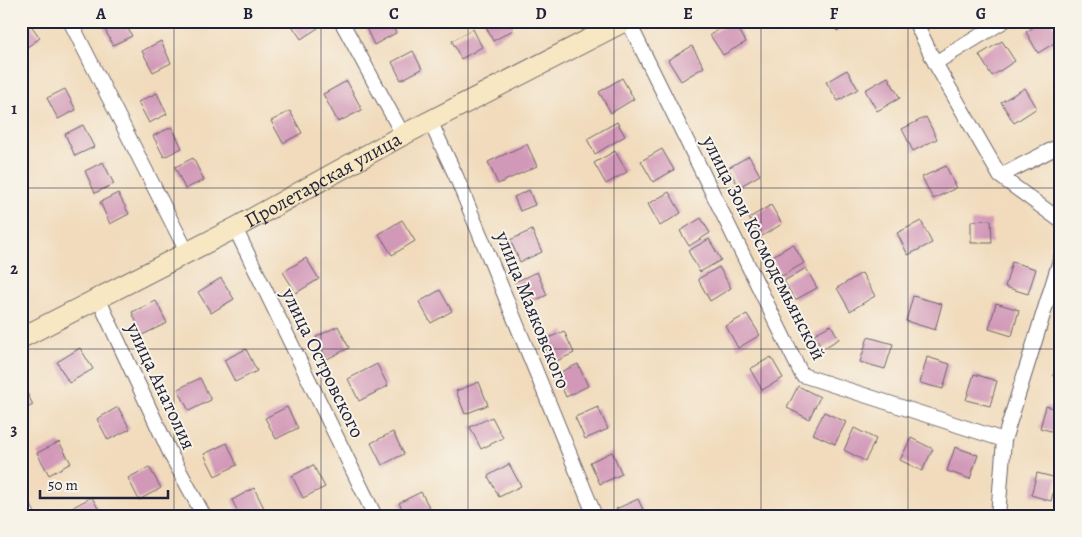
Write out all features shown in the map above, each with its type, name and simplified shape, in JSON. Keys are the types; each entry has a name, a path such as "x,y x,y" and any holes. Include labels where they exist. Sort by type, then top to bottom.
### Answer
{"street":[{"path":"70,21 188,252"},
{"path":"341,21 404,135"},
{"name":"Пролетарская улица","path":"21,338 235,228 430,121 626,21"},
{"name":"улица Зои Космодемьянской","path":"626,21 802,375 1004,440"},
{"path":"915,21 935,63 1000,176 1061,222"},
{"path":"935,63 1004,21"},
{"name":"улица Маяковского","path":"430,121 456,176 595,516"},
{"path":"1000,176 1061,145"},
{"name":"улица Островского","path":"235,228 375,516"},
{"path":"998,516 1004,440 1061,257"},
{"name":"улица Анатолия","path":"98,298 172,457 204,516"},
{"path":"21,502 28,516"}],"building":[{"path":"22,21 28,21 40,38 23,50 21,48"},
{"path":"107,21 124,21 132,36 113,45 102,24"},
{"path":"289,21 313,21 318,28 301,39"},
{"path":"375,21 389,21 396,33 374,45 365,26"},
{"path":"488,21 509,21 513,30 493,41 484,23"},
{"path":"734,21 746,42 723,55 710,35"},
{"path":"831,21 854,21 837,31"},
{"path":"1043,21 1051,21 1061,39 1038,53 1026,32"},
{"path":"473,29 482,47 461,59 452,41"},
{"path":"161,41 171,63 153,72 142,51"},
{"path":"1002,41 1015,61 992,76 979,55"},
{"path":"692,46 704,67 681,81 668,60"},
{"path":"413,51 422,69 401,80 392,62"},
{"path":"847,70 858,89 838,101 826,82"},
{"path":"888,77 900,98 877,111 865,90"},
{"path":"622,78 634,99 611,113 599,92"},
{"path":"347,81 362,110 338,122 323,94"},
{"path":"1025,88 1037,108 1014,123 1001,102"},
{"path":"65,89 76,110 58,119 47,98"},
{"path":"157,93 167,114 149,123 138,102"},
{"path":"290,111 302,133 283,143 271,121"},
{"path":"926,117 937,139 913,151 902,129"},
{"path":"617,122 625,136 595,154 587,139"},
{"path":"83,125 94,147 75,156 65,134"},
{"path":"172,127 182,148 164,157 153,136"},
{"path":"527,144 537,166 498,184 488,162"},
{"path":"662,149 674,170 653,182 641,161"},
{"path":"615,151 627,172 606,184 594,163"},
{"path":"749,156 760,175 739,187 728,168"},
{"path":"193,158 204,180 185,189 175,167"},
{"path":"103,162 114,184 95,193 85,171"},
{"path":"946,166 956,188 933,199 922,177"},
{"path":"529,190 535,205 520,211 514,197"},
{"path":"669,192 681,213 660,226 648,204"},
{"path":"118,193 129,214 110,224 100,202"},
{"path":"771,205 782,224 760,237 749,218"},
{"path":"701,218 710,233 689,246 680,231"},
{"path":"402,220 415,241 392,255 379,234"},
{"path":"991,220 992,243 971,243 971,221"},
{"path":"921,221 932,243 908,255 897,233"},
{"path":"532,230 542,252 520,262 510,240"},
{"path":"709,239 721,260 700,272 688,251"},
{"path":"793,244 804,263 782,276 771,257"},
{"path":"306,258 319,279 296,293 283,272"},
{"path":"1012,262 1036,269 1028,294 1005,287"},
{"path":"719,267 731,288 710,301 698,279"},
{"path":"806,268 817,288 795,300 784,281"},
{"path":"537,272 547,295 525,305 515,282"},
{"path":"862,273 875,296 850,311 837,288"},
{"path":"221,278 234,299 211,313 198,292"},
{"path":"440,290 452,311 431,323 419,302"},
{"path":"913,296 942,304 935,330 906,321"},
{"path":"156,301 167,323 142,335 132,312"},
{"path":"996,303 1019,310 1012,336 989,329"},
{"path":"747,314 760,335 738,348 726,326"},
{"path":"831,325 839,339 822,349 814,334"},
{"path":"338,326 349,348 327,359 316,337"},
{"path":"564,331 574,353 552,363 542,341"},
{"path":"868,337 893,344 885,369 860,362"},
{"path":"80,348 93,369 69,383 57,362"},
{"path":"246,349 257,371 235,382 224,360"},
{"path":"1061,351 1061,378 1053,376"},
{"path":"771,357 783,378 762,390 750,369"},
{"path":"927,357 950,364 943,389 920,383"},
{"path":"377,364 388,386 359,401 348,379"},
{"path":"578,364 588,386 566,397 556,374"},
{"path":"974,374 997,381 990,406 966,400"},
{"path":"200,378 211,400 189,411 178,389"},
{"path":"21,381 33,405 21,411"},
{"path":"479,382 488,405 465,414 456,391"},
{"path":"798,386 820,397 809,419 787,408"},
{"path":"1046,406 1061,410 1061,434 1040,428"},
{"path":"118,407 130,429 108,440 97,419"},
{"path":"287,407 298,428 276,439 265,418"},
{"path":"598,407 608,429 585,439 575,417"},
{"path":"824,412 846,422 835,444 813,434"},
{"path":"492,417 503,438 481,449 470,427"},
{"path":"854,428 876,439 865,461 844,450"},
{"path":"393,432 404,454 382,465 371,443"},
{"path":"911,438 933,449 922,471 900,460"},
{"path":"59,442 71,463 49,475 37,453"},
{"path":"227,443 237,465 215,476 204,454"},
{"path":"955,447 978,455 970,479 947,471"},
{"path":"612,452 622,474 600,484 590,462"},
{"path":"509,464 521,486 499,497 488,476"},
{"path":"313,465 325,487 303,498 292,476"},
{"path":"149,467 161,488 139,500 128,478"},
{"path":"1037,473 1057,478 1051,501 1031,495"},
{"path":"254,488 265,510 254,516 240,516 232,500"},
{"path":"421,492 433,514 429,516 406,516 399,503"},
{"path":"92,497 102,516 60,516 60,514"},
{"path":"638,499 646,516 619,516 616,509"}]}
